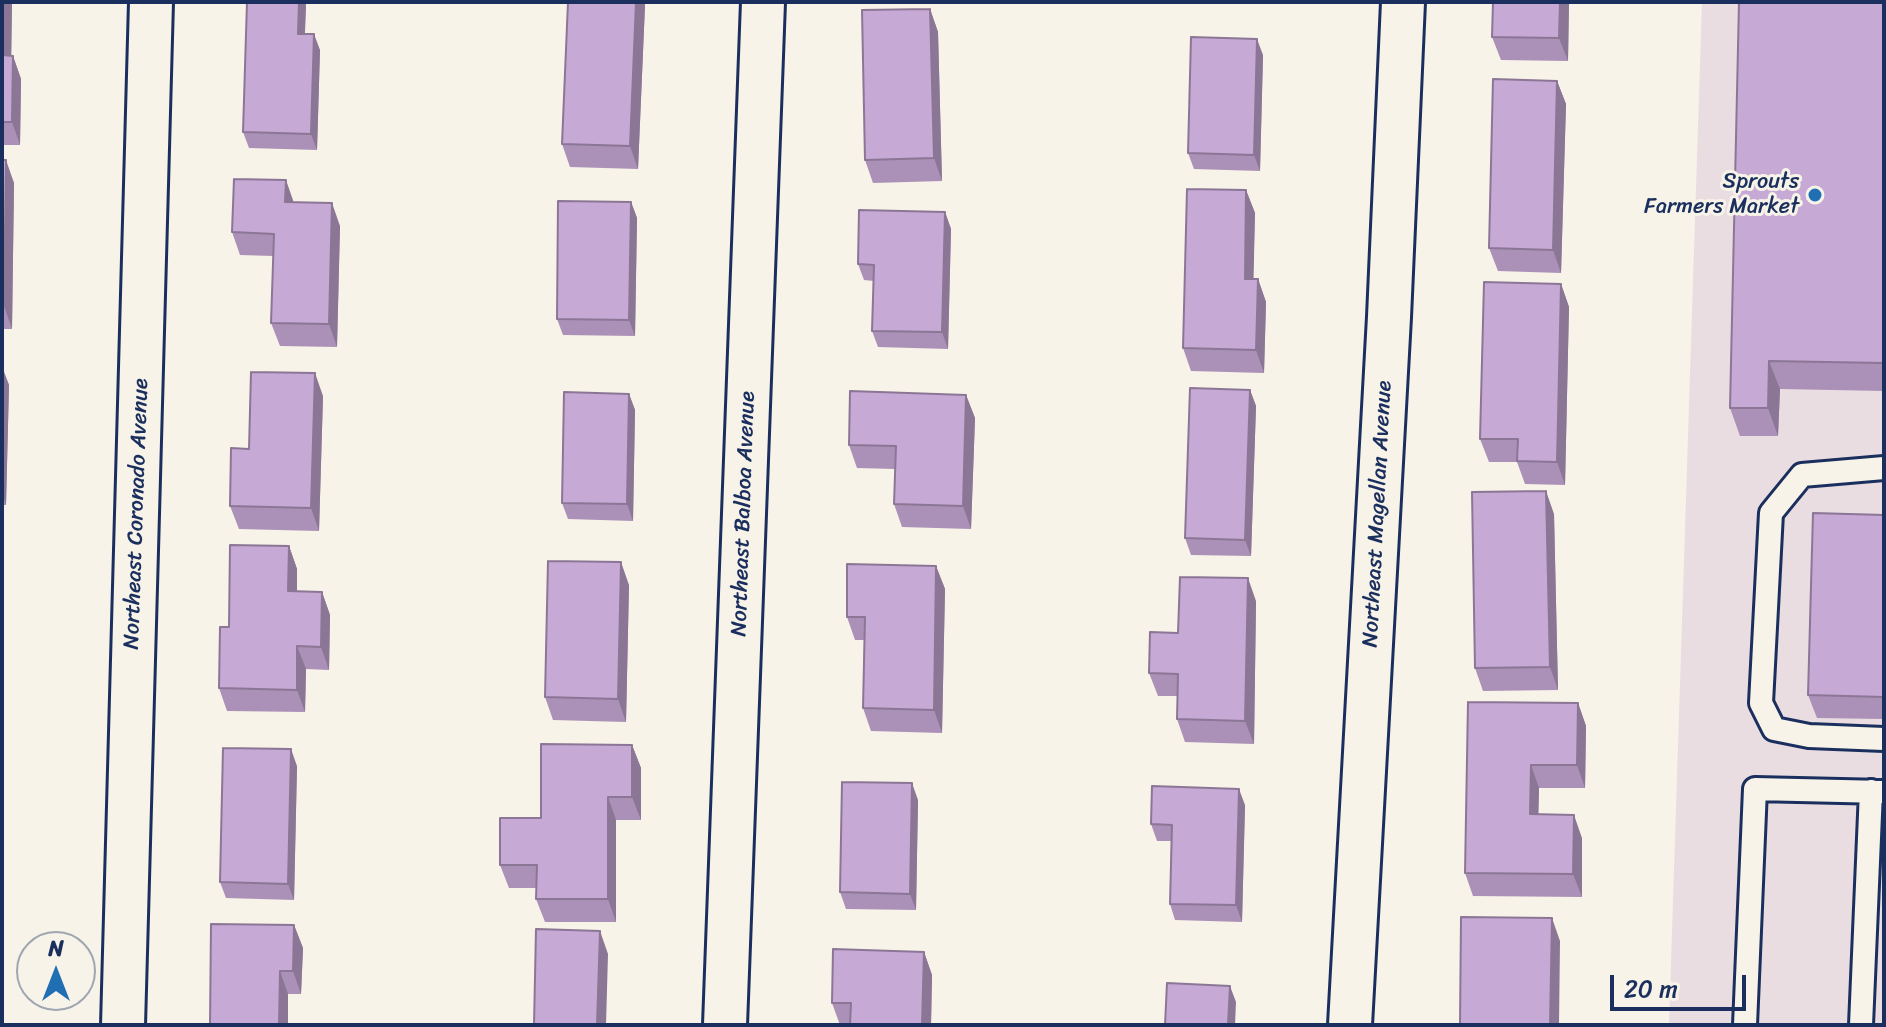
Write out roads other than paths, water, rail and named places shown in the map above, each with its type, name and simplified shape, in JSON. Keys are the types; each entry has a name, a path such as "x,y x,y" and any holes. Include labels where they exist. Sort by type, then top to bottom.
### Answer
{"street":[{"name":"Northeast Coronado Avenue","path":"123,1025 151,2"},
{"name":"Northeast Balboa Avenue","path":"725,1025 763,2"},
{"name":"Northeast Magellan Avenue","path":"1350,1025 1403,2"}],"lane":[{"path":"1884,468 1802,475 1771,513 1761,703 1774,729 1809,736 1884,739"},
{"path":"1745,1025 1755,789 1878,792 1861,1025"}],"place":[{"name":"Sprouts Farmers Market","path":"1815,195"}]}
